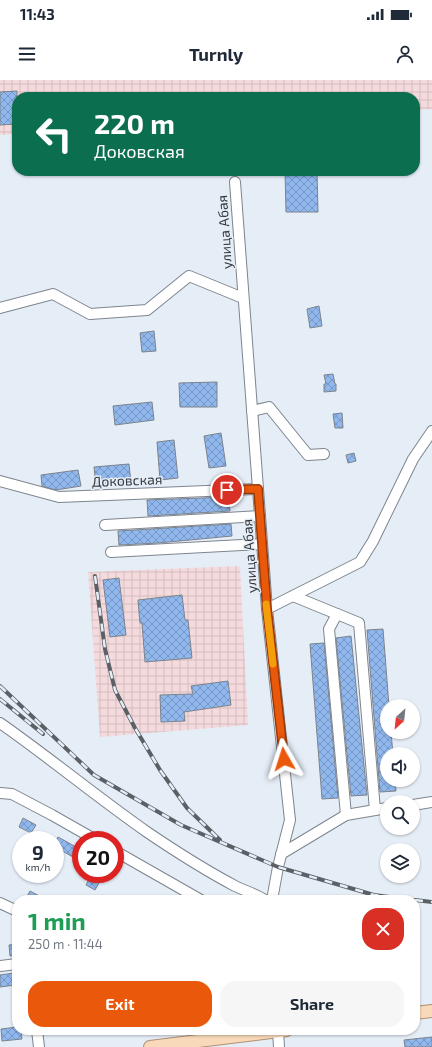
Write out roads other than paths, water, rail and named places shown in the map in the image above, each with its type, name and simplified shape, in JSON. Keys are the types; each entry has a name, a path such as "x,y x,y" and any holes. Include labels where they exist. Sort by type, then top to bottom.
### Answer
{"main road":[{"path":"420,1012 432,1011"},
{"path":"150,1047 242,1035"}],"street":[{"name":"улица Абая","path":"235,182 267,609 290,820 278,867 273,895"},
{"path":"0,308 53,294 90,314 147,310 189,276 243,298"},
{"path":"252,411 269,407 308,455 324,454"},
{"path":"267,609 360,562 373,540 413,459 432,431"},
{"name":"Доковская","path":"0,481 59,497 258,489"},
{"path":"106,525 260,516"},
{"path":"112,552 262,544"},
{"path":"293,596 359,623 375,810"},
{"path":"337,614 329,629 346,815"},
{"path":"0,723 147,832 217,876 255,895"},
{"path":"0,793 12,794 80,831"},
{"path":"420,804 432,802"},
{"path":"281,854 346,815 380,809"},
{"path":"124,856 192,895"},
{"path":"0,903 12,909"},
{"path":"0,966 12,965"},
{"path":"38,1035 40,1047"},
{"path":"279,1047 280,1035"}],"railway":[{"path":"95,576 105,649 115,690 160,770 187,808 220,840"},
{"path":"0,686 94,775 181,825 278,867 374,895"},
{"path":"0,699 43,734"},
{"path":"420,901 432,902"}]}
